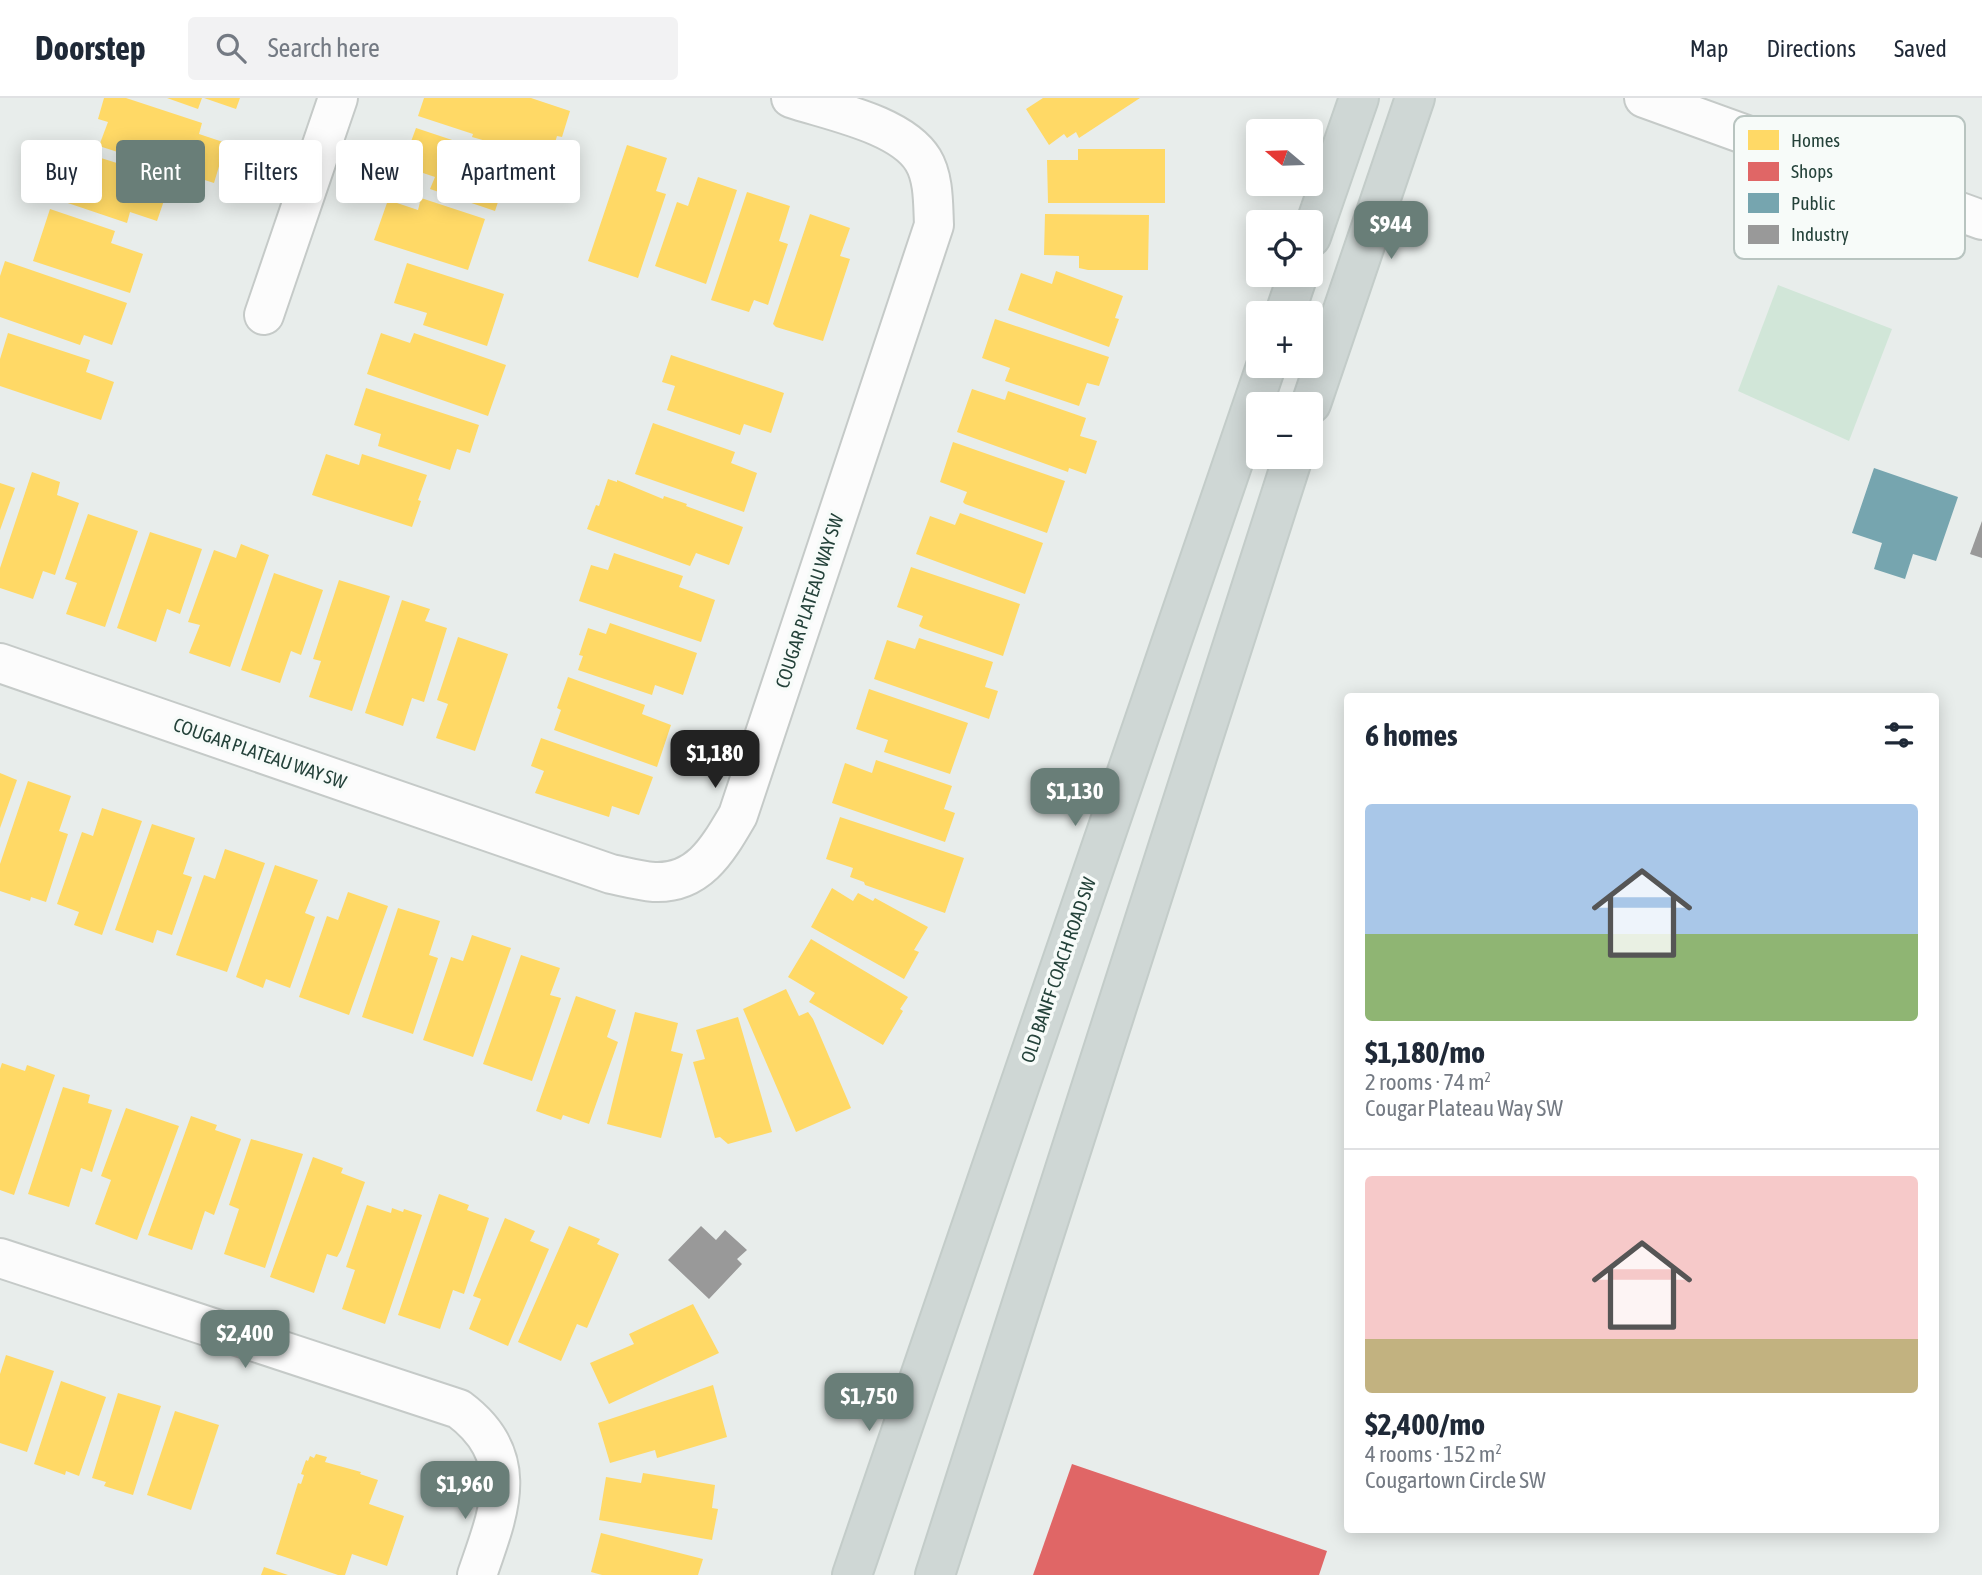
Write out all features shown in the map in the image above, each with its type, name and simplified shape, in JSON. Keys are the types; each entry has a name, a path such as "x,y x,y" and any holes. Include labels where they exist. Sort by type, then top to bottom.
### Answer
{"main road":[{"path":"1320,210 1359,98"},
{"path":"1315,392 1415,98"},
{"name":"OLD BANFF COACH ROAD SW","path":"852,1575 1262,378"},
{"path":"935,1575 1289,469"}],"street":[{"path":"264,315 338,98"},
{"name":"COUGAR PLATEAU WAY SW","path":"0,663 611,874 656,882 692,875 719,847 738,815 934,225 932,192 924,161 907,141 879,127 791,98"},
{"path":"1644,98 1734,130"},
{"path":"1965,214 1982,220"},
{"path":"0,1258 458,1409 478,1424 494,1448 501,1477 497,1518 477,1575"}],"green space":[{"path":"1778,285 1892,329 1849,441 1738,391"}],"building: Homes":[{"path":"104,98 126,98 202,123 199,134 219,141 219,166 214,183 205,180 205,140 116,140 116,151 102,147 101,140 108,122 98,119"},
{"path":"167,98 202,98 198,109"},
{"path":"204,98 240,98 236,109"},
{"path":"424,98 531,98 570,111 562,137 557,136 556,140 482,140 472,137 473,134 418,116"},
{"path":"1043,98 1140,98 1079,138 1076,132 1067,138 1064,134 1049,145 1026,109"},
{"path":"416,128 452,140 437,140 437,191 430,189 435,177 423,173 423,140 412,140"},
{"path":"627,145 667,158 656,191 666,194 638,278 588,261"},
{"path":"1078,149 1165,149 1165,203 1048,203 1047,160 1078,160"},
{"path":"102,158 116,163 116,203 163,203 157,221 130,212 127,223 68,203 102,203"},
{"path":"698,177 737,190 706,284 655,266 677,202 688,206"},
{"path":"747,192 790,206 779,241 788,244 768,305 754,300 749,312 711,300"},
{"path":"423,199 485,219 468,270 374,240 387,203 397,203 418,210"},
{"path":"471,203 498,203 495,211"},
{"path":"50,209 115,231 111,243 143,254 130,293 33,261"},
{"path":"810,214 850,228 840,256 850,259 823,341 773,324"},
{"path":"1045,214 1149,215 1148,270 1088,270 1079,268 1079,256 1044,255"},
{"path":"5,261 127,303 112,345 84,335 80,345 0,317 0,276"},
{"path":"407,263 504,294 487,346 423,325 427,313 394,303"},
{"path":"1056,271 1123,296 1115,318 1119,319 1109,347 1008,310 1021,273 1052,284"},
{"path":"995,319 1109,357 1099,386 1087,383 1079,406 1005,381 1010,368 982,358"},
{"path":"8,333 90,360 86,372 114,382 101,420 0,386 0,359"},
{"path":"381,333 410,343 414,333 506,365 488,416 367,374"},
{"path":"671,355 784,393 771,433 744,424 740,435 667,410 675,386 662,382"},
{"path":"366,388 479,425 470,453 457,449 450,470 378,446 381,434 354,425"},
{"path":"972,389 1005,400 1008,391 1086,418 1080,436 1097,441 1086,474 1069,468 1068,472 957,432"},
{"path":"653,423 735,452 731,463 757,473 744,512 635,474"},
{"path":"953,442 1065,481 1047,533 965,504 963,502 967,492 940,482"},
{"path":"326,454 359,465 362,454 427,475 412,527 312,495"},
{"path":"32,472 60,482 57,495 79,503 55,575 43,571 33,599 0,588 0,568"},
{"path":"608,479 617,480 663,499 664,496 687,504 686,506 743,527 729,565 696,553 690,566 587,529 596,505 599,506"},
{"path":"0,483 15,488 0,530"},
{"path":"960,513 1043,543 1025,594 916,554 930,516 955,525"},
{"path":"88,514 138,531 105,627 66,614 77,583 65,579"},
{"path":"150,532 202,549 180,614 167,609 156,642 117,628"},
{"path":"241,544 269,555 230,667 189,653 200,625 188,622 214,550 236,558"},
{"path":"614,553 683,576 679,587 715,600 701,642 579,601 591,565 608,570"},
{"path":"911,567 1020,604 1003,656 922,628 919,626 923,616 897,607"},
{"path":"274,573 323,590 301,655 291,651 280,683 241,670"},
{"path":"339,580 390,596 352,711 309,697 321,661 313,659"},
{"path":"402,600 430,609 425,621 447,628 424,702 412,698 403,726 365,713"},
{"path":"610,623 697,653 683,695 655,685 652,695 578,670 583,656 579,655 588,628 606,634"},
{"path":"458,637 508,654 475,751 436,738 448,704 437,700"},
{"path":"919,638 993,662 985,687 998,691 989,719 874,679 887,640 915,649"},
{"path":"568,677 645,705 642,714 671,725 657,767 554,730 561,710 557,708"},
{"path":"869,689 968,723 950,774 884,752 888,740 856,729"},
{"path":"541,738 653,777 639,815 612,806 609,817 535,793 544,771 531,766"},
{"path":"876,760 952,786 944,809 955,813 945,842 832,803 845,763 872,773"},
{"path":"0,773 17,780 0,828"},
{"path":"28,781 71,796 59,831 68,834 46,902 31,897 30,901 0,891 0,864"},
{"path":"102,808 142,821 102,935 74,925 79,912 57,904 82,832 93,836"},
{"path":"840,817 964,858 945,913 865,885 864,882 850,877 853,868 826,859"},
{"path":"152,824 195,838 183,874 192,877 172,935 157,930 153,943 115,930"},
{"path":"225,849 265,863 227,972 176,955 204,875 215,879"},
{"path":"275,865 318,880 305,913 315,917 290,988 266,979 263,988 236,977"},
{"path":"832,888 853,901 858,893 873,901 875,898 928,927 914,950 919,952 904,979 811,927"},
{"path":"348,892 388,906 349,1015 299,997 327,916 338,920"},
{"path":"398,908 440,921 429,955 438,958 413,1034 362,1017"},
{"path":"472,935 511,948 473,1057 423,1040 451,957 463,961"},
{"path":"811,939 908,997 883,1045 809,1002 815,993 788,977"},
{"path":"521,955 560,968 550,995 561,998 532,1081 483,1064"},
{"path":"786,989 799,1016 808,1012 813,1019 851,1108 796,1132 743,1009"},
{"path":"576,996 616,1010 607,1037 618,1042 589,1124 563,1115 561,1120 536,1111"},
{"path":"635,1012 678,1023 671,1051 683,1054 661,1138 607,1124"},
{"path":"738,1017 772,1132 728,1144 720,1137 715,1138 693,1062 705,1059 696,1030"},
{"path":"2,1063 25,1071 27,1065 55,1075 14,1195 0,1190"},
{"path":"63,1087 90,1095 88,1103 112,1110 92,1172 81,1168 69,1207 28,1194"},
{"path":"126,1108 179,1126 137,1240 95,1224 111,1180 101,1176"},
{"path":"191,1116 217,1125 215,1130 241,1139 214,1215 205,1211 192,1250 148,1235"},
{"path":"251,1139 303,1154 265,1268 224,1254 239,1209 229,1205"},
{"path":"313,1157 343,1168 341,1173 365,1182 341,1250 337,1257 327,1254 314,1293 270,1277"},
{"path":"439,1194 469,1205 467,1210 489,1218 464,1294 453,1290 440,1329 398,1315"},
{"path":"367,1205 391,1213 392,1208 422,1215 385,1324 342,1309 355,1270 346,1267"},
{"path":"505,1218 535,1231 530,1241 549,1249 508,1346 469,1329 481,1299 473,1296"},
{"path":"569,1226 600,1239 597,1244 619,1254 587,1328 577,1324 561,1361 518,1342"},
{"path":"693,1304 719,1353 609,1404 590,1363 634,1344 629,1334"},
{"path":"6,1355 54,1371 27,1452 0,1443 0,1374"},
{"path":"61,1381 106,1397 79,1476 66,1471 65,1475 34,1464"},
{"path":"713,1385 727,1437 657,1458 655,1450 610,1463 598,1423"},
{"path":"118,1393 161,1406 133,1495 104,1486 106,1482 92,1478"},
{"path":"175,1411 219,1425 191,1510 147,1495"},
{"path":"316,1454 327,1457 325,1462 361,1472 360,1474 378,1480 369,1504 404,1516 387,1566 352,1554 345,1575 338,1575 276,1554 298,1483 301,1484 304,1475 301,1474 306,1460 308,1461 310,1456 314,1458"},
{"path":"643,1473 715,1485 712,1508 718,1509 712,1540 599,1520 606,1477 641,1483"},
{"path":"601,1533 703,1559 698,1575 602,1575 591,1572"},
{"path":"264,1567 288,1575 261,1575"}],"building: Shops":[{"path":"1072,1464 1327,1551 1319,1575 1033,1575"}],"building: Public":[{"path":"1874,468 1958,497 1936,561 1913,554 1905,579 1874,569 1882,543 1852,533"}],"building: Industry":[{"path":"1982,521 1982,558 1970,554"},
{"path":"701,1226 716,1240 725,1230 747,1250 737,1259 742,1264 709,1299 668,1260"}]}
